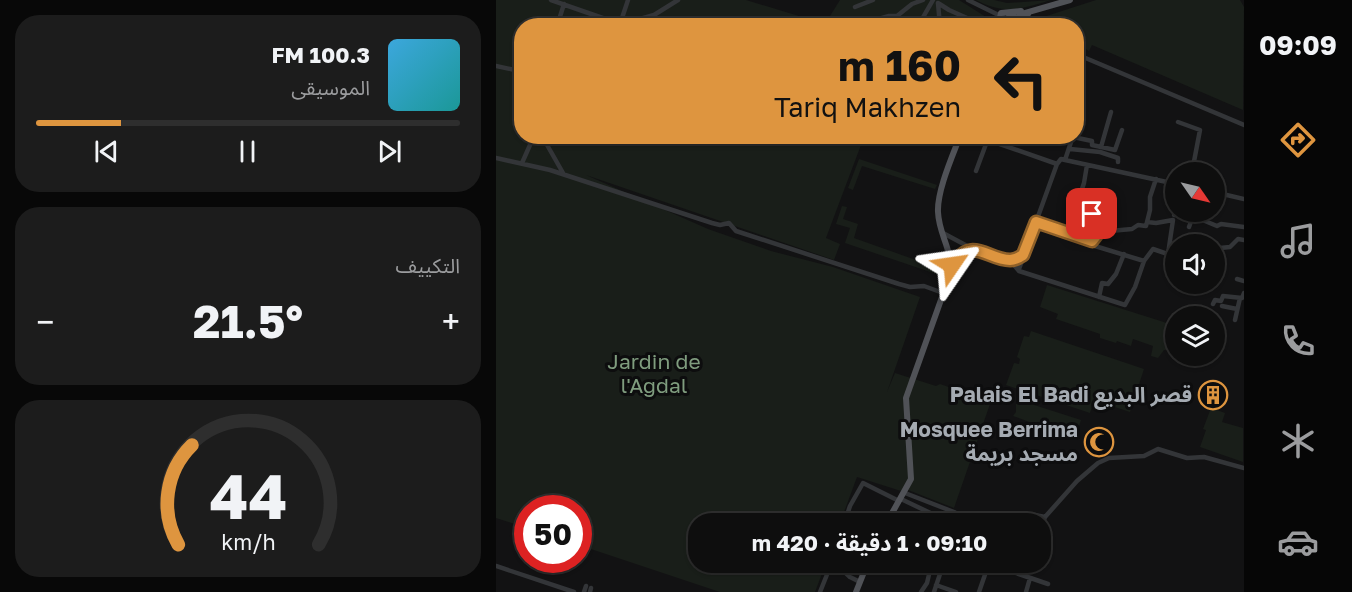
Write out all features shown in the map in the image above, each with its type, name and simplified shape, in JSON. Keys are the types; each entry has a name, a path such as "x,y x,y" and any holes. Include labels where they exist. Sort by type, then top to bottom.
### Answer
{"main road":[{"path":"1008,18 1070,0"},
{"path":"999,18 1003,12 1031,12"},
{"path":"1023,18 1031,12"},
{"path":"952,265 938,216 938,203 957,144"},
{"path":"893,513 911,479 906,398 952,265 964,254 976,250"},
{"path":"856,592 864,573"}],"street":[{"path":"551,0 600,18"},
{"path":"621,18 628,0"},
{"path":"643,18 654,15 678,0"},
{"path":"855,7 872,0"},
{"path":"882,18 897,16 912,4 924,0"},
{"path":"968,0 1008,18"},
{"path":"936,1 967,18"},
{"path":"924,18 936,1"},
{"path":"936,1 939,18"},
{"path":"560,18 564,4"},
{"path":"1084,57 1243,125"},
{"path":"496,66 514,70"},
{"path":"1101,147 1111,112"},
{"path":"1178,122 1201,130 1194,162"},
{"path":"1084,139 1092,141 1092,145 1115,150 1122,130"},
{"path":"522,163 530,144"},
{"path":"546,144 563,174"},
{"path":"976,171 987,144"},
{"path":"1005,144 1057,164"},
{"path":"1065,160 1071,144"},
{"path":"1070,148 1100,152 1118,158 1118,162"},
{"path":"496,158 563,174 712,223 720,225 729,223 736,231 899,284 910,287 924,286 943,293"},
{"path":"1019,269 1060,160 1165,181"},
{"path":"1076,207 1087,165"},
{"path":"1099,232 1133,229 1138,225 1146,226 1150,197 1156,179"},
{"path":"1082,190 1095,197 1092,214 1101,223 1099,232 1092,241"},
{"path":"1225,195 1243,199"},
{"path":"1147,222 1173,220 1171,234"},
{"path":"1036,222 1092,241 1095,246 1144,261"},
{"path":"1189,228 1191,222"},
{"path":"1207,222 1217,226 1221,224 1243,227"},
{"path":"943,233 976,250 1010,260 1019,271 1125,305 1144,261 1153,249 1165,253"},
{"path":"1225,248 1231,247 1238,239 1243,240"},
{"path":"1099,297 1102,283 1108,284 1114,278 1124,254"},
{"path":"1010,260 1023,255"},
{"path":"1237,279 1243,281"},
{"path":"1213,304 1215,300 1220,301 1223,296 1242,296 1235,320"},
{"path":"1225,307 1237,309"},
{"path":"1049,513 1088,471 1109,458 1144,456 1156,449 1187,458 1204,457 1243,468"},
{"path":"847,513 863,483 902,498 956,513"},
{"path":"902,498 931,513"},
{"path":"496,566 558,589 574,592"},
{"path":"820,592 828,573"},
{"path":"845,573 860,582"},
{"path":"921,592 929,573"},
{"path":"934,592 940,573"},
{"path":"979,592 985,573"},
{"path":"1016,573 1048,584"},
{"path":"1026,592 1030,578"},
{"path":"936,585 956,592"},
{"path":"584,592 589,589"}],"green space":[{"name":"Jardin de l'Agdal","path":"496,0 746,0 805,18 514,18 514,144 861,144 826,238 840,244 834,260 586,175 708,229 771,251 833,267 920,297 887,392 895,373 936,386 940,384 989,401 990,404 954,508 903,488 901,491 857,477 844,513 688,513 688,573 822,573 815,592 720,592 592,549 592,495 514,495 514,524 496,518"},
{"name":"Jardin de l'Agdal","path":"840,0 959,0 988,18 829,18"},
{"path":"976,0 1007,3 1051,0 1031,6 1004,9 995,8"},
{"path":"1096,0 1240,0 1244,7 1243,110 1092,45 1089,51 1084,48 1084,18 1040,18"},
{"path":"859,159 937,185 935,189 862,166 853,190 848,188"},
{"path":"842,206 847,207 843,219 858,224 854,238 944,270 942,276 845,243 850,228 836,224"},
{"path":"1047,285 1165,322 1165,350 1158,358 1151,356 1153,346 1133,339 1131,346 1100,338 1100,334 1056,319 1058,314 1040,307"},
{"path":"1031,331 1144,369 1130,412 1094,400 1090,413 1006,385 1014,363 1019,364 1020,359 1017,357 1024,336 1029,337"},
{"path":"1028,403 1081,420 1075,439 1013,416 1016,412 1016,404"},
{"path":"1211,408 1225,413 1222,422 1243,428 1243,462 1200,447 1206,430 1203,429"}],"place":[{"name":"Palais El Badi قصر البديع","path":"1213,395"},
{"name":"Mosquee Berrima مسجد بريمة","path":"1099,442"}],"route":[{"path":"952,265 964,254 976,250 1010,260 1023,255 1036,222 1092,241 1099,232 1101,224 1092,214"}]}
